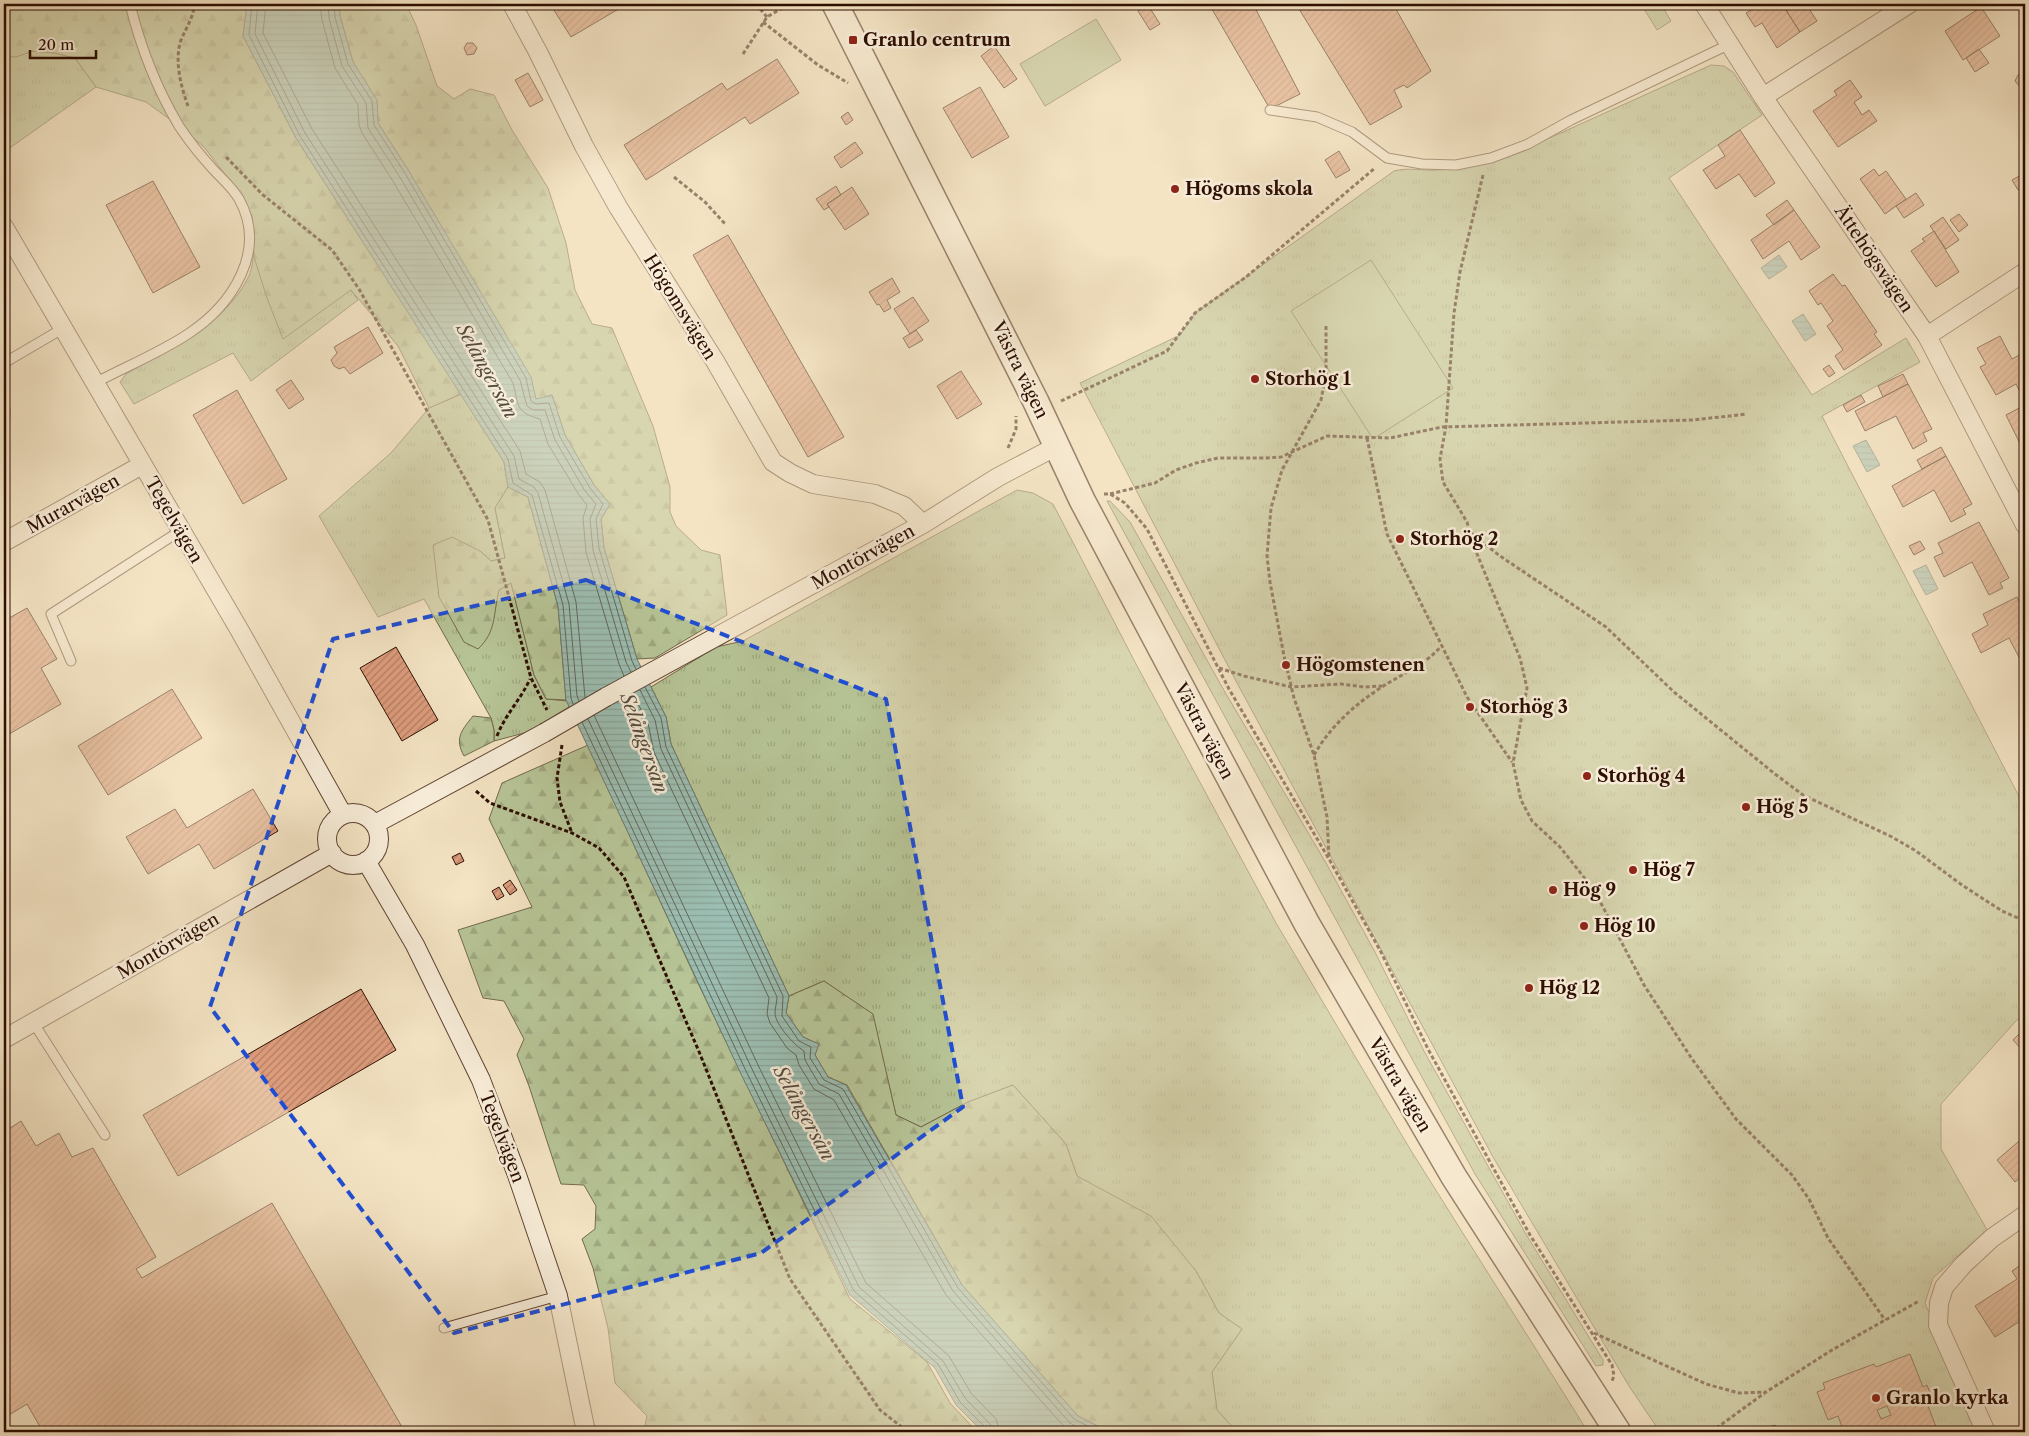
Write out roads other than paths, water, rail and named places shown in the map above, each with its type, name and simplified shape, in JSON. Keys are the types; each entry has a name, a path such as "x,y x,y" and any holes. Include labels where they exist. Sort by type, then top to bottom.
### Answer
{"street":[{"name":"Högomsvägen","path":"512,4 584,146 618,207 715,361 773,462 813,484 875,494 904,506 923,524"},
{"name":"Västra vägen","path":"835,4 1057,446 1082,500 1307,924 1454,1176 1618,1432"},
{"name":"Ättehögsvägen","path":"1704,4 1763,97 1927,336 2025,525"},
{"path":"1763,97 1909,4"},
{"name":"Tegelvägen","path":"4,227 240,631 343,815"},
{"path":"1927,336 2025,272"},
{"name":"Montörvägen","path":"375,824 497,759 666,664 923,524 998,477 1057,446"},
{"name":"Murarvägen","path":"4,542 142,465"},
{"path":"352,812 369,818 375,824 380,842 377,850 366,861 355,865 346,864 338,860 332,853 328,845 327,836 335,820 352,812"},
{"name":"Montörvägen","path":"4,1039 332,853"},
{"name":"Tegelvägen","path":"366,861 416,946 481,1080 517,1175 558,1296 586,1432"},
{"path":"1986,1432 1938,1325 1939,1303 1944,1287 1992,1238 2025,1215"}],"lane":[{"path":"95,383 189,334 228,298 240,281 247,259 249,237 247,219 239,199 192,144 170,110 146,57 130,4"},
{"path":"1270,110 1317,117 1352,132 1387,158 1430,164 1456,165 1486,158 1528,144 1571,120 1730,44"},
{"path":"4,363 62,329"},
{"path":"4,396 4,432"},
{"path":"71,661 51,614 180,531"},
{"path":"33,1022 105,1135"},
{"path":"444,1328 558,1296"}],"water":[{"name":"Selångersån","path":"247,4 339,4 340,16 353,62 377,100 378,123 407,168 531,377 536,399 552,395 565,435 594,485 610,504 601,519 604,548 637,659 666,717 671,744 789,996 786,1013 803,1037 819,1044 815,1055 828,1077 846,1085 962,1285 1078,1416 1109,1432 983,1432 956,1405 935,1368 850,1295 741,1074 566,700 558,606 528,497 508,487 504,462 296,138 243,36"},
{"path":"1779,255 1787,267 1769,279 1761,268"},
{"path":"1803,314 1816,334 1805,341 1792,321"},
{"path":"1866,440 1880,465 1867,472 1853,446"},
{"path":"1926,565 1938,589 1926,595 1913,571"}],"place":[{"name":"Granlo centrum","path":"853,40"},
{"name":"Högoms skola","path":"1175,189"},
{"name":"Storhög 1","path":"1255,379"},
{"name":"Storhög 2","path":"1400,539"},
{"name":"Högomstenen","path":"1286,665"},
{"name":"Storhög 3","path":"1470,707"},
{"name":"Storhög 4","path":"1587,776"},
{"name":"Hög 5","path":"1746,807"},
{"name":"Hög 7","path":"1633,870"},
{"name":"Hög 9","path":"1553,890"},
{"name":"Hög 10","path":"1584,926"},
{"name":"Hög 12","path":"1529,988"},
{"name":"Granlo kyrka","path":"1876,1398"}]}
